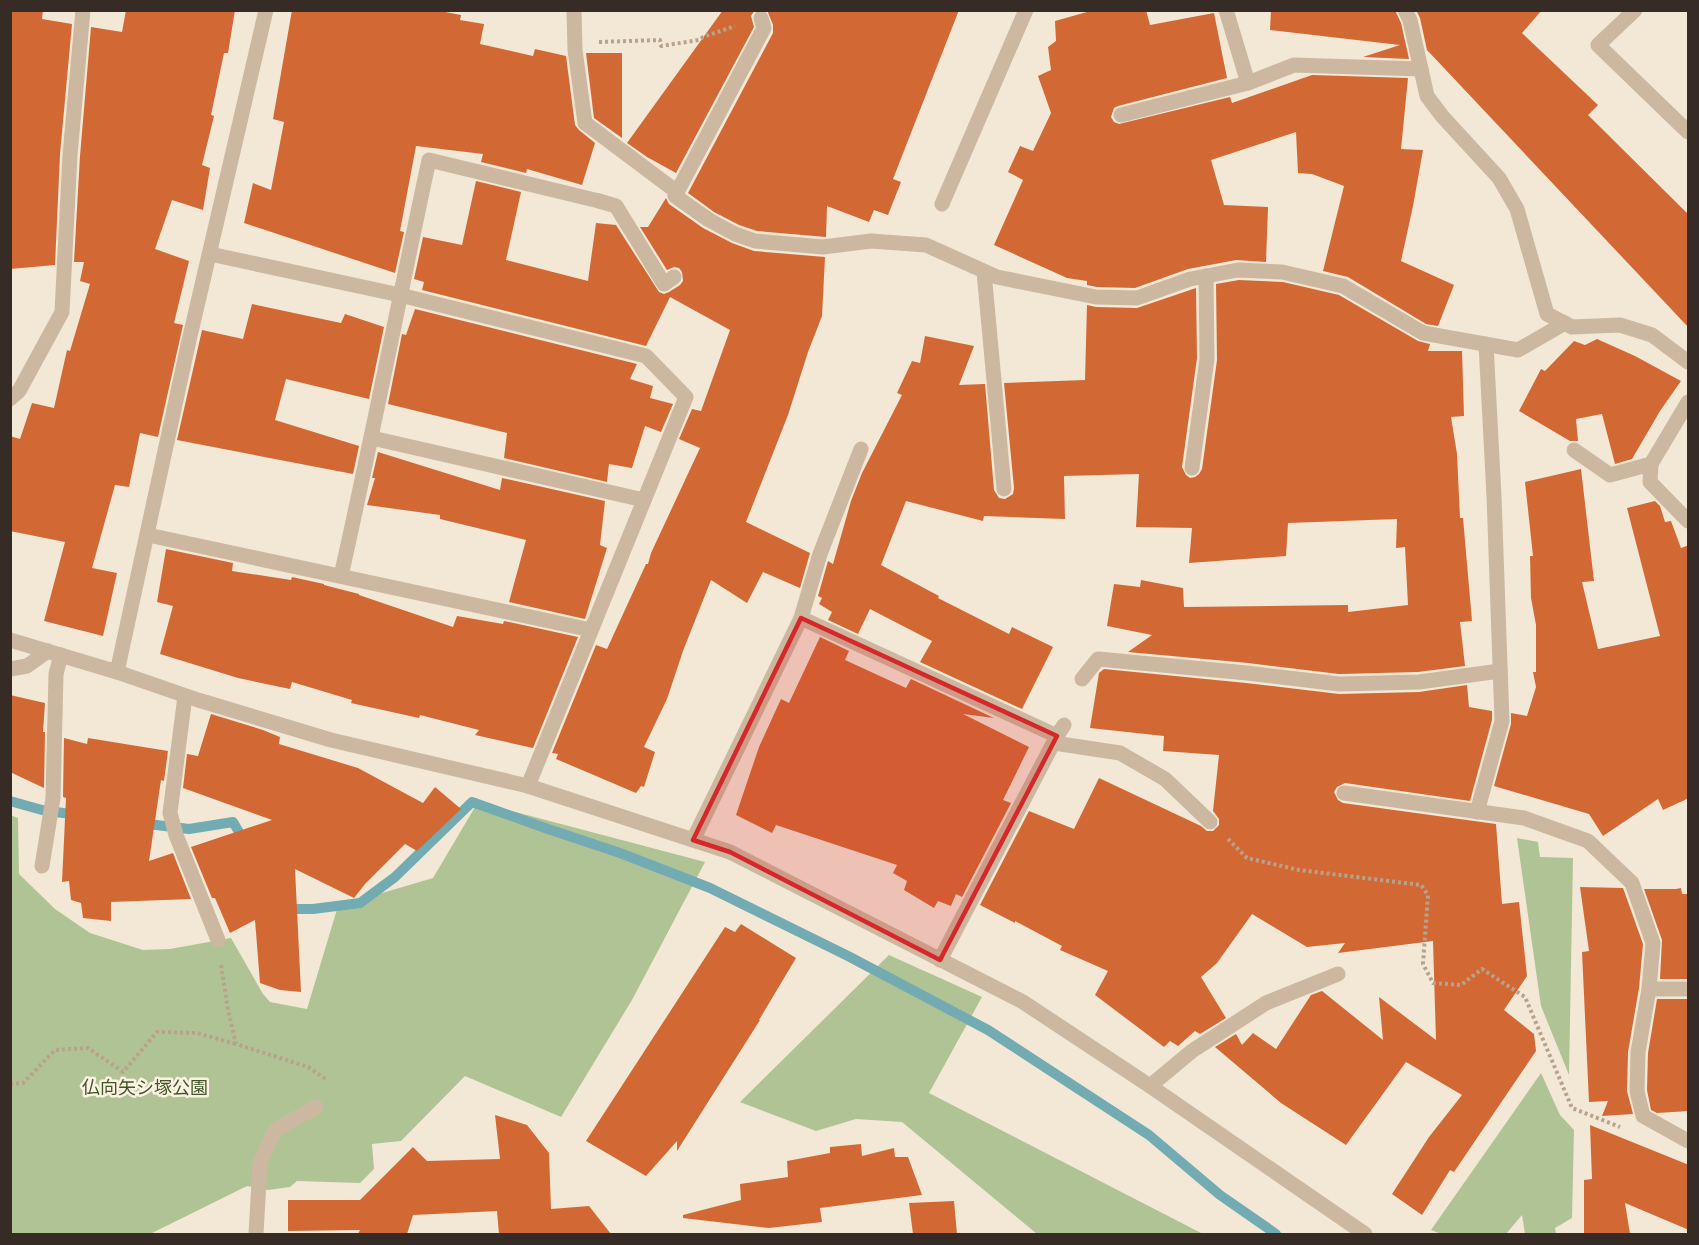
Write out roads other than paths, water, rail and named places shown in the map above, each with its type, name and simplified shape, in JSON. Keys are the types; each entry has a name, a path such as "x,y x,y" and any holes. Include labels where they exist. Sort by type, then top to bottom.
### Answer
{"street":[{"path":"10,399 19,391 62,312 70,154 83,10"},
{"path":"117,672 188,345 266,10"},
{"path":"574,10 574,43 585,123 677,192"},
{"path":"942,204 1026,10"},
{"path":"1226,10 1248,83"},
{"path":"1404,10 1410,20 1427,96 1498,178 1517,208 1547,314 1572,327 1620,325 1652,335 1689,362"},
{"path":"1635,10 1599,45 1689,132"},
{"path":"761,18 764,27 675,196 709,220 735,234 755,241 823,247 871,241 926,244 997,277 1096,297 1137,298 1190,279 1238,270 1282,272 1343,286 1423,333 1518,350 1566,323"},
{"path":"1121,115 1248,83 1294,65 1421,69"},
{"path":"341,576 429,160 615,206 664,284 674,277"},
{"path":"210,254 400,295 646,356 686,398 528,786"},
{"path":"984,272 1004,489"},
{"path":"1192,468 1207,359 1206,276"},
{"path":"1477,812 1502,722 1486,344"},
{"path":"1689,402 1651,464 1650,482 1689,521"},
{"path":"372,438 644,500"},
{"path":"693,840 801,618 820,554 861,449"},
{"path":"1574,450 1610,475 1651,464"},
{"path":"148,535 591,630"},
{"path":"801,618 1058,735 1120,753 1165,779 1210,822"},
{"path":"10,640 331,740 528,786 730,852 1023,1002 1365,1234"},
{"path":"10,669 27,666 54,653"},
{"path":"42,866 53,798 56,674 54,653"},
{"path":"1082,679 1098,659 1339,684 1419,682 1500,671"},
{"path":"185,696 170,813 176,836 218,940"},
{"path":"940,960 1058,735"},
{"path":"1344,793 1524,818 1588,841 1632,884 1653,943 1649,989 1638,1052 1637,1091 1644,1116 1689,1141"},
{"path":"1150,1086 1192,1052 1266,1004 1338,974"},
{"path":"1649,989 1689,989"},
{"path":"256,1234 261,1163 275,1130 315,1107"}],"waterway":[{"path":"10,801 42,810 77,815"},
{"path":"285,909 313,909 360,903 395,877 472,802 620,853 710,888 848,956 988,1030 1149,1135 1220,1195 1276,1234"},
{"path":"140,823 189,829 233,822 245,842"}],"park label":[{"name":"仏向矢シ塚公園","path":"145,1088"}]}
